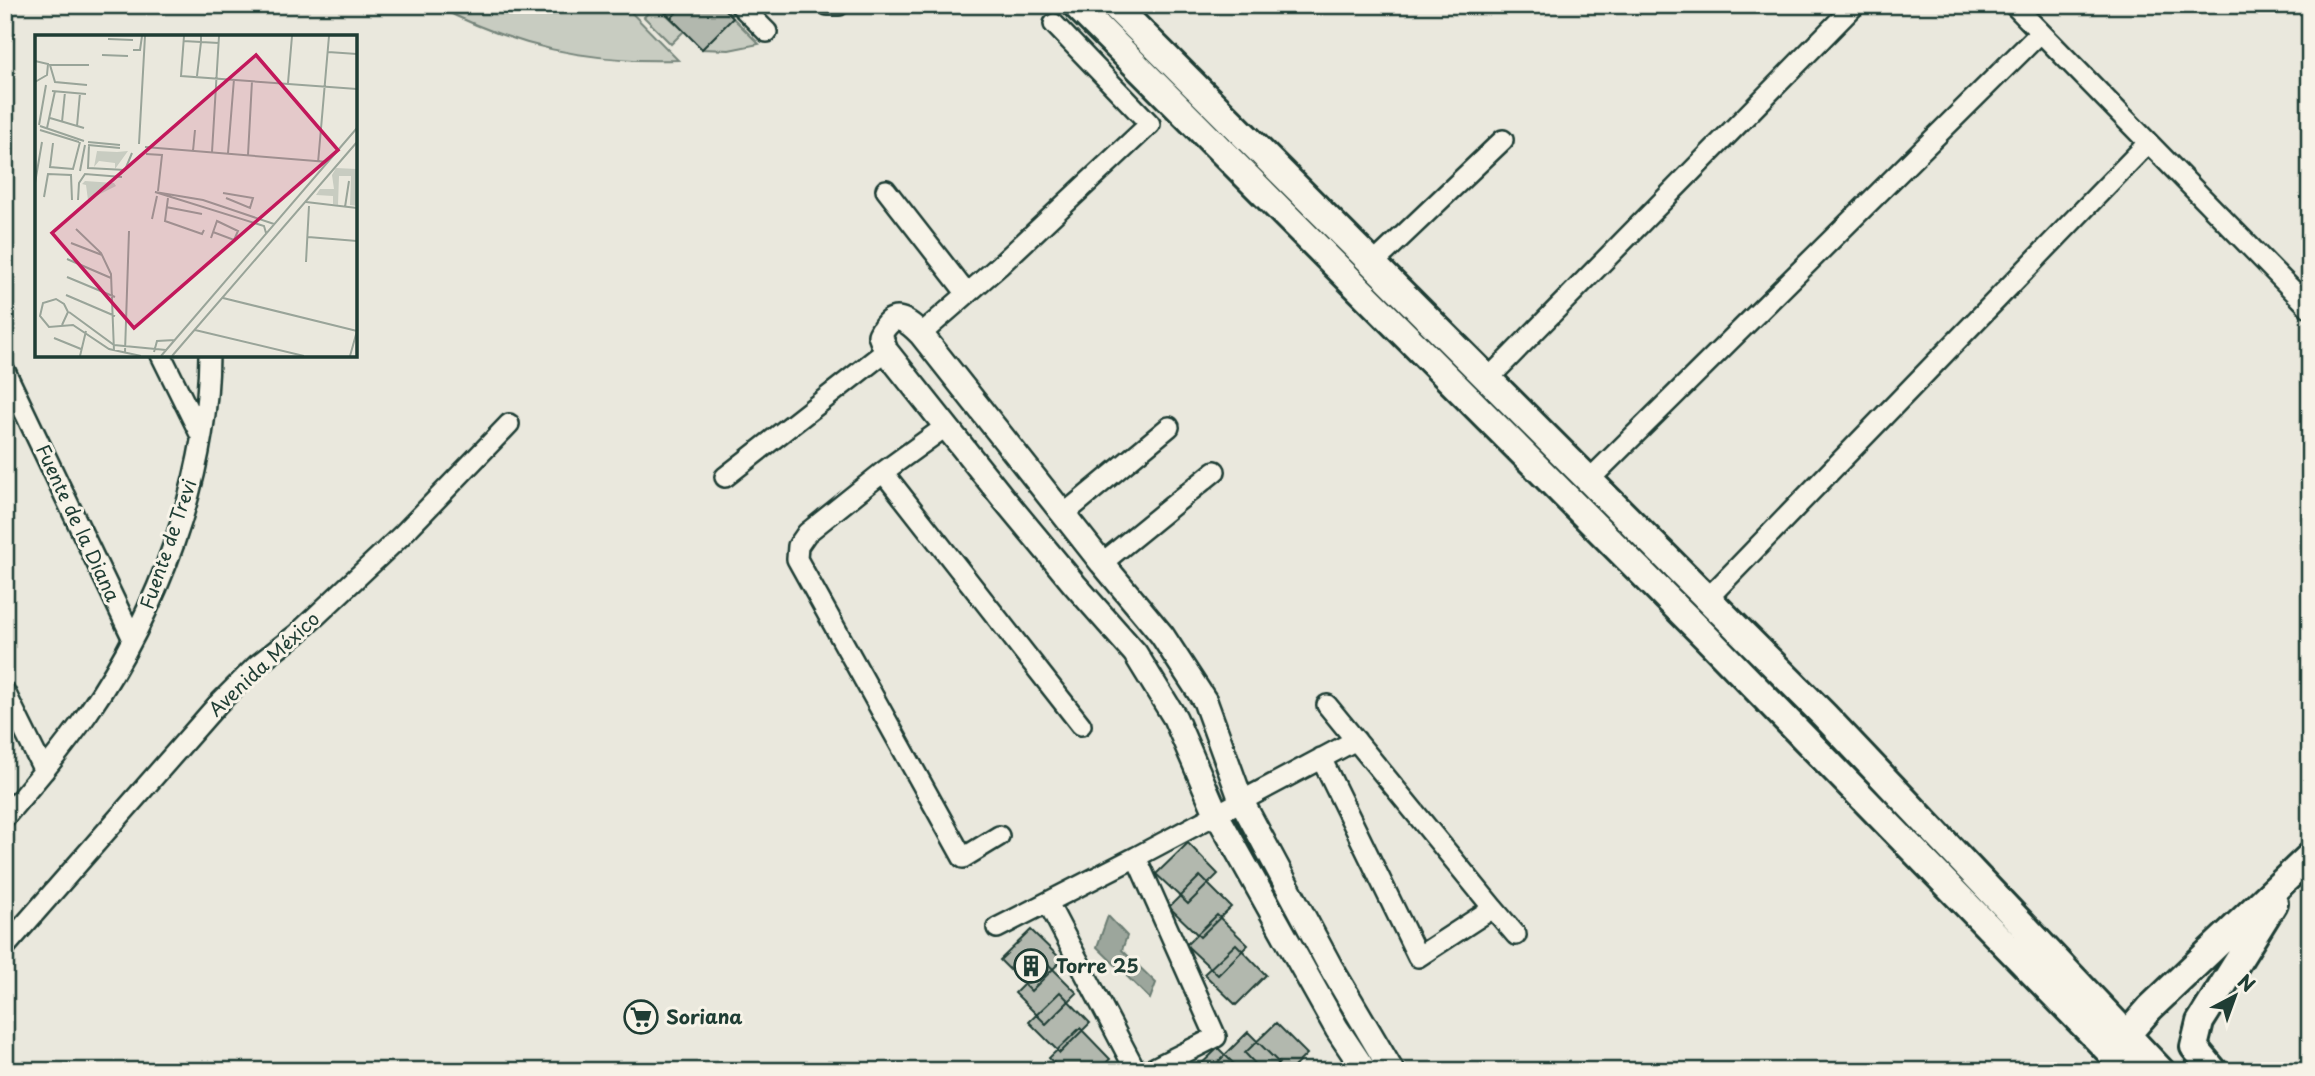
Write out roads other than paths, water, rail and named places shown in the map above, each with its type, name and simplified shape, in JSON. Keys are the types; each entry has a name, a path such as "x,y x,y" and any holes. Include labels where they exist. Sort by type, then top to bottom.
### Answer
{"main road":[{"path":"1076,5 2121,1052 2161,1071"},
{"path":"1114,5 1824,715 2121,1052"},
{"path":"1615,546 1635,526"},
{"path":"2121,1052 2150,1008 2302,864"},
{"path":"2214,1071 2194,1047 2200,1022 2302,864"}],"street":[{"path":"740,5 767,32"},
{"path":"828,5 839,5"},
{"path":"1488,379 1855,5"},
{"path":"2014,5 2310,308"},
{"path":"921,334 1060,210 1150,124 1054,24"},
{"path":"1589,480 2040,33"},
{"path":"1373,264 1503,140"},
{"path":"1708,598 2148,143"},
{"path":"886,190 967,294"},
{"path":"1365,1071 1337,1029 1216,813 1175,718 1135,653 1075,585 886,351 880,335 892,319 901,318 921,334 1162,635 1205,701 1241,800 1359,1017 1392,1071"},
{"path":"725,477 886,351"},
{"path":"162,357 201,436"},
{"name":"Fuente de Trevi","path":"5,817 89,712 152,600 192,483 206,411 209,357"},
{"name":"Fuente de la Diana","path":"5,371 132,638"},
{"name":"Avenida México","path":"5,947 217,705 257,665 297,634 402,535 509,424"},
{"path":"945,427 807,533 798,546 797,559 964,858 999,836"},
{"path":"1064,514 1169,427"},
{"path":"1075,585 1215,471"},
{"path":"883,472 1082,724"},
{"path":"1054,559 1082,536"},
{"path":"5,692 44,771"},
{"path":"1327,705 1516,935"},
{"path":"997,928 1356,740"},
{"path":"1321,758 1418,957 1493,908"},
{"path":"1136,857 1216,1037 1148,1071"},
{"path":"1048,902 1136,1071"},
{"path":"1337,1029 1359,1017"}],"place":[{"name":"Torre 25","path":"1031,966"},
{"name":"Soriana","path":"641,1017"}]}
